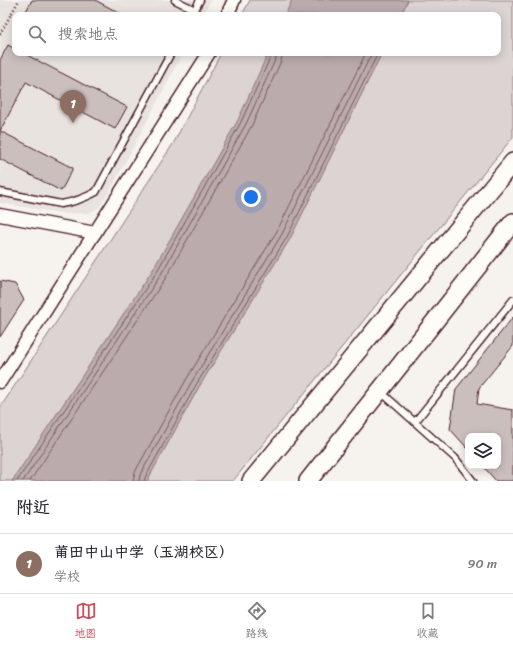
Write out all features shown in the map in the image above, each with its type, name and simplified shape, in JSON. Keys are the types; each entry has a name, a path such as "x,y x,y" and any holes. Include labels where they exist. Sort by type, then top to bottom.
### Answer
{"main road":[{"path":"251,481 513,162"},
{"path":"308,481 512,225"}],"street":[{"path":"228,12 234,0"},
{"path":"0,382 207,56"},
{"path":"0,215 95,233"}],"lane":[{"path":"175,0 192,12"},
{"path":"194,12 200,0"},
{"path":"0,192 61,204 86,198 96,192 169,56"},
{"path":"415,422 513,300"},
{"path":"380,391 455,458 474,481"}],"path":[{"path":"12,12 19,0"},
{"path":"0,34 12,13"}],"shaded area":[{"path":"0,0 211,0 205,12 12,12 12,56 181,56 109,193 98,208 89,213 65,214 0,203"},
{"path":"250,0 513,0 513,137 233,481 0,481 0,408 173,144 219,56 501,56 501,12 244,12"}],"water":[{"path":"292,0 408,0 402,12 286,12"},
{"path":"267,56 381,56 290,239 199,387 147,481 12,481 152,271 238,120"}],"building":[{"path":"32,0 95,0 117,12 26,12"},
{"path":"8,45 12,47 12,56 29,56 127,107 115,129 26,82 0,131 0,60"},
{"path":"0,131 73,168 61,191 0,159"},
{"path":"0,281 15,284 24,300 0,337"},
{"path":"513,317 513,346 479,388 477,404 513,410 513,481 496,481 486,469 501,469 501,433 465,433 465,446 450,429 456,389"}],"place":[{"name":"莆田中山中学（玉湖校区）","path":"73,123"}]}
